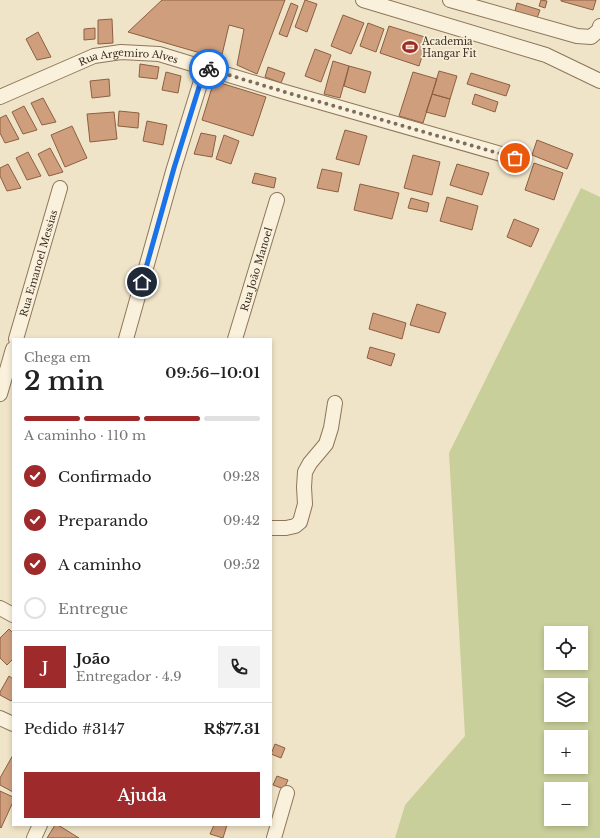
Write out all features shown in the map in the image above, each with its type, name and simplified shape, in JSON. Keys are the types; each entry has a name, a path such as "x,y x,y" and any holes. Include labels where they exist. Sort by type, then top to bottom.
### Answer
{"street":[{"path":"364,0 546,55 600,80"},
{"path":"450,0 577,36 591,37 599,30 600,26"},
{"name":"Rua Argemiro Alves","path":"0,97 94,56 122,52 158,54 515,158"},
{"path":"126,338 174,168 205,68"},
{"name":"Rua Emanoel Messias","path":"16,338 60,188"},
{"name":"Rua João Manoel","path":"235,338 277,200"},
{"path":"0,394 12,352"},
{"path":"272,528 286,528 295,526 300,522 305,504 305,472 310,463 326,444 331,428 335,402"},
{"path":"0,608 12,614"},
{"path":"0,718 12,724"},
{"path":"274,838 287,793"},
{"path":"34,838 40,826"}],"green space":[{"path":"581,188 600,197 600,838 395,838 405,805 465,736 449,453"}],"building":[{"path":"162,0 285,0 257,74 237,65 244,29 229,25 221,59 128,32"},
{"path":"305,0 317,4 307,32 295,27"},
{"path":"541,0 547,1 545,8 539,6"},
{"path":"561,0 596,0 593,10"},
{"path":"291,3 298,6 287,37 279,34"},
{"path":"517,3 540,10 537,18 515,11"},
{"path":"343,15 364,23 351,54 331,46"},
{"path":"112,19 113,43 98,44 98,20"},
{"path":"368,23 384,29 376,52 360,46"},
{"name":"Academia Hangar Fit","path":"389,26 428,38 419,66 380,53"},
{"path":"95,28 95,39 84,40 84,29"},
{"path":"38,32 51,57 37,60 26,39"},
{"path":"315,49 331,55 321,82 305,76"},
{"path":"333,61 349,66 340,98 324,94"},
{"path":"140,64 159,67 157,79 139,77"},
{"path":"349,66 371,72 365,93 344,86"},
{"path":"268,67 285,73 281,83 265,77"},
{"path":"439,71 457,76 450,99 432,94"},
{"path":"166,72 181,76 178,93 162,90"},
{"path":"413,72 437,79 423,123 399,116"},
{"path":"471,73 510,85 506,96 467,84"},
{"path":"109,79 110,96 92,98 90,81"},
{"path":"214,81 266,97 253,136 202,120"},
{"path":"432,94 450,99 445,117 426,112"},
{"path":"475,94 498,102 495,112 472,104"},
{"path":"43,98 56,122 42,125 31,103"},
{"path":"24,106 37,130 23,134 12,112"},
{"path":"119,111 139,113 138,128 118,126"},
{"path":"114,112 117,139 90,142 87,114"},
{"path":"6,115 19,139 5,143 0,133 0,118"},
{"path":"147,121 167,125 163,145 143,141"},
{"path":"72,126 87,158 65,167 51,135"},
{"path":"345,130 367,136 359,165 336,159"},
{"path":"201,133 216,136 212,157 194,154"},
{"path":"224,135 239,141 231,164 216,159"},
{"path":"537,140 573,154 567,169 532,155"},
{"path":"50,148 63,172 49,176 38,154"},
{"path":"28,152 41,176 27,180 16,158"},
{"path":"413,155 440,162 432,195 404,188"},
{"path":"534,163 563,173 554,200 525,190"},
{"path":"8,164 21,188 7,191 0,176 0,168"},
{"path":"457,164 489,173 482,195 450,185"},
{"path":"322,169 342,173 338,192 317,188"},
{"path":"255,173 276,178 274,188 252,183"},
{"path":"360,184 399,193 392,219 354,210"},
{"path":"447,197 478,206 472,230 440,221"},
{"path":"411,198 429,203 427,212 408,208"},
{"path":"514,219 539,229 531,247 507,237"},
{"path":"417,304 446,313 439,333 410,325"},
{"path":"373,313 406,323 402,339 369,329"},
{"path":"370,347 395,354 391,366 367,358"},
{"path":"9,629 12,632 12,660 7,665 0,658 0,638"},
{"path":"9,676 12,678 12,700 11,701 0,695 0,692"},
{"path":"275,744 285,748 281,758 272,754"},
{"path":"12,757 12,791 0,785 0,778"},
{"path":"277,776 288,780 284,789 273,785"},
{"path":"0,791 12,797 12,804 1,828"},
{"path":"54,826 60,826 79,838 47,838"},
{"path":"214,826 227,826 223,838 210,834"}],"way so far":[{"path":"209,69 515,158"}],"place":[{"name":"Academia Hangar Fit","path":"410,47"}],"route":[{"path":"142,282 174,168 205,68 209,69"}]}
